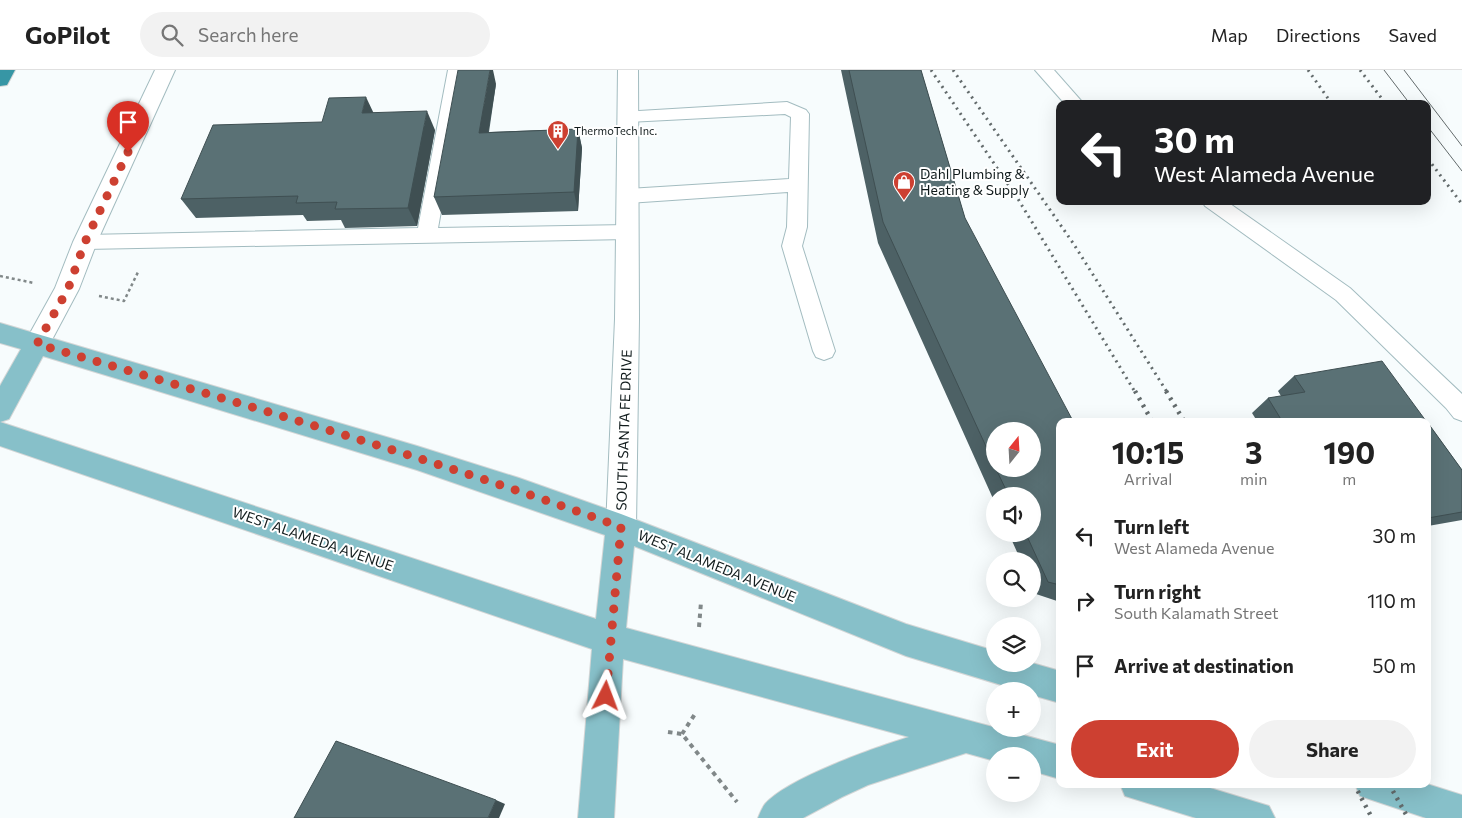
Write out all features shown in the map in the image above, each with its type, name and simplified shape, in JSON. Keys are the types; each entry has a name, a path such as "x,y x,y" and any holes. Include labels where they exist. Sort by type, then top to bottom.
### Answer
{"highway":[{"path":"0,80 5,70"}],"main road":[{"path":"0,411 68,289 85,242 165,70"},
{"name":"SOUTH SANTA FE DRIVE","path":"596,818 609,639 621,527 626,398 628,70"},
{"name":"WEST ALAMEDA AVENUE","path":"0,333 417,458 519,491 621,527 897,636 1056,686"},
{"name":"WEST ALAMEDA AVENUE","path":"0,434 609,639 1056,761"},
{"path":"776,818 783,810 832,783 879,763 966,736"},
{"path":"1150,788 1257,818"},
{"path":"1385,788 1462,812"}],"lane":[{"path":"426,236 457,70"},
{"path":"1044,70 1071,100"},
{"path":"628,116 787,108 800,114 797,228 792,246 824,351"},
{"path":"628,196 798,185"},
{"path":"1218,205 1343,294 1454,401 1462,411"},
{"path":"85,242 628,232"}],"path":[{"path":"698,636 701,602"},
{"path":"682,734 695,714"},
{"path":"668,732 682,734 737,802"}],"building":[{"name":"ThermoTech Inc.","path":"458,70 490,70 479,133 578,129 574,192 434,197"},
{"path":"849,70 921,70 965,218 1071,418 1056,418 1056,584 1048,582 1041,567 1041,552 1034,552 1030,542 1041,542 1041,487 1005,487 1000,478 1041,478 1041,422 986,422 986,446 883,222"},
{"path":"366,97 362,113 427,111 408,208 335,209 337,202 296,203 298,196 181,199 213,125 322,122 329,98"},
{"path":"1382,361 1424,418 1280,418 1268,398 1305,392 1294,376"},
{"path":"1431,427 1462,470 1462,512 1431,517"},
{"path":"336,741 496,800 488,818 294,818"}],"tram line":[{"path":"1384,70 1407,100"},
{"path":"1404,70 1427,100"},
{"path":"1431,105 1462,146"},
{"path":"1431,131 1462,171"}],"railway":[{"path":"931,70 1018,199 1135,392"},
{"path":"953,70 1073,243 1167,392"},
{"path":"1308,70 1329,100"},
{"path":"1360,70 1383,100"},
{"path":"1431,163 1462,204"},
{"path":"1135,391 1150,418"},
{"path":"1166,391 1182,418"},
{"path":"1356,788 1372,818"},
{"path":"1391,788 1408,818"}],"place":[{"name":"ThermoTech Inc.","path":"558,150"},
{"name":"Dahl Plumbing & Heating & Supply","path":"904,201"}],"route":[{"path":"128,152 85,242 68,289 37,344 417,458 621,527 609,639 606,696"}]}
